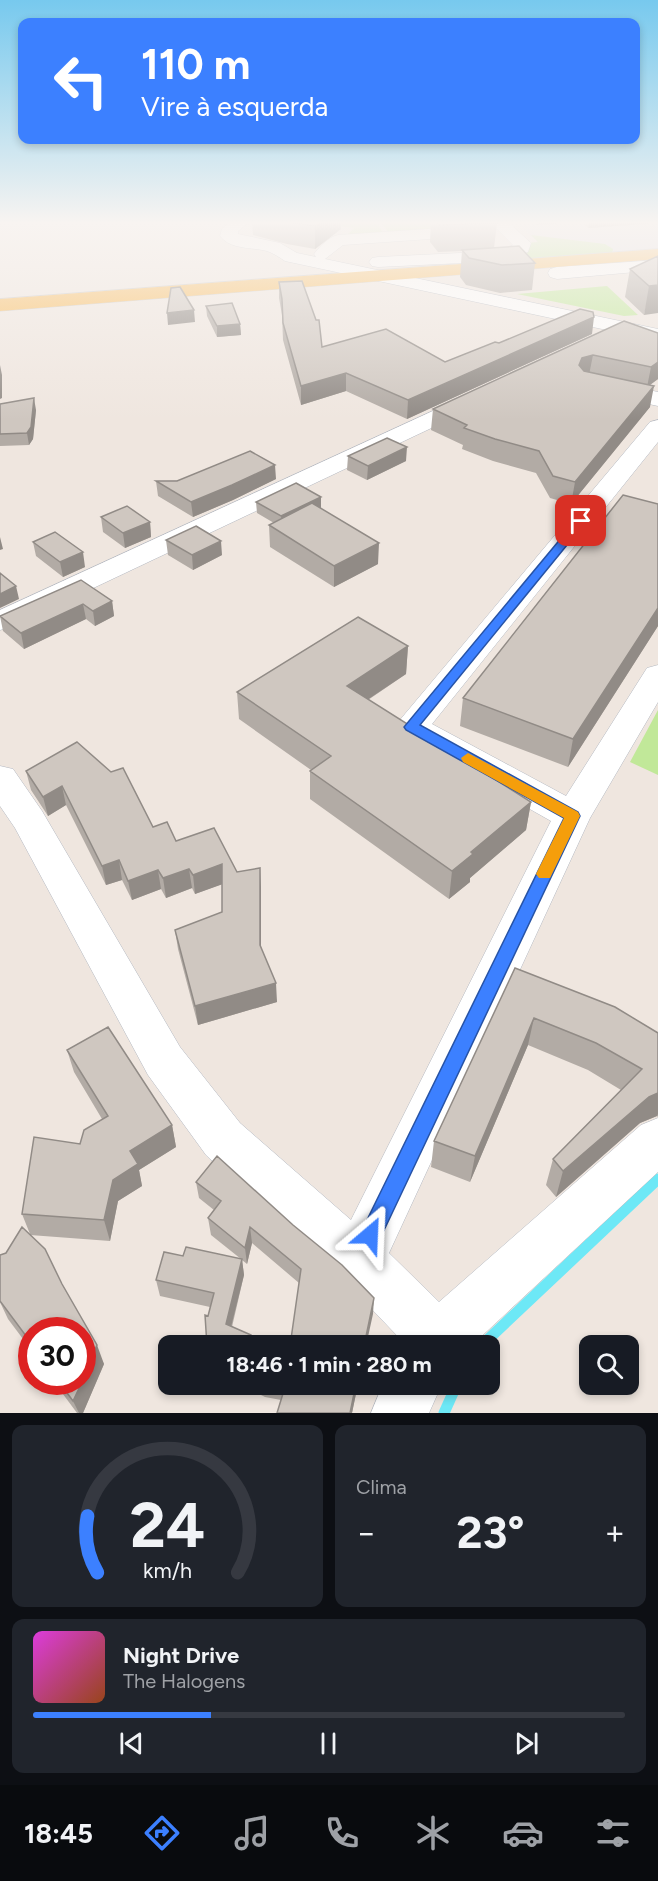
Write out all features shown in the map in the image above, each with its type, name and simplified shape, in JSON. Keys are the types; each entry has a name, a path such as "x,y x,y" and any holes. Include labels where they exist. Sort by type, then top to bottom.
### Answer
{"main road":[{"path":"0,305 225,288"}],"street":[{"path":"438,288 658,335"},
{"path":"593,344 626,328"},
{"path":"589,384 658,399"},
{"path":"0,621 496,389"},
{"path":"572,816 411,727 606,507 658,427"},
{"path":"361,1261 376,1224 572,816 658,675"},
{"path":"0,778 29,822 170,1070 223,1139 313,1222 361,1261 414,1335"},
{"path":"451,1335 658,1141"},
{"path":"399,1413 408,1395"}],"green space":[{"path":"609,288 638,315 624,316 517,294"},
{"path":"658,710 658,775 630,762"}],"building":[{"path":"171,288 181,288 194,310 167,313"},
{"path":"280,288 304,288 316,320 319,320 322,347 386,329 445,362 495,342 499,343 580,309 593,312 594,317 408,400 346,373 301,386 283,323"},
{"path":"232,303 240,324 217,326 206,306"},
{"path":"624,321 658,333 658,362 651,367 593,355 582,358 579,365 584,371 654,386 575,482 553,476 539,451 464,428 467,425 433,409"},
{"path":"34,398 31,427 27,433 0,434 0,404"},
{"path":"387,438 407,447 368,466 348,456"},
{"path":"250,451 275,465 191,502 156,481 177,481"},
{"path":"296,483 321,497 281,516 256,502"},
{"path":"623,495 658,504 658,608 573,739 463,698"},
{"path":"312,503 379,543 334,566 269,525"},
{"path":"127,506 150,522 123,533 101,517"},
{"path":"196,526 221,541 192,555 166,540"},
{"path":"55,532 83,552 60,562 33,542"},
{"path":"0,573 16,586 0,594"},
{"path":"81,580 112,601 93,611 83,604 21,633 0,616"},
{"path":"358,617 408,646 347,686 531,802 471,852 473,854 452,871 310,771 331,756 237,692"},
{"path":"77,742 111,772 123,768 153,827 167,822 176,841 214,828 237,872 260,868 260,945 276,983 195,1006 175,930 222,912 222,864 193,875 189,869 163,878 158,870 128,881 119,860 102,866 62,786 43,797 26,771"},
{"path":"515,968 615,1007 658,1033 658,1093 649,1097 563,1171 553,1159 642,1069 596,1043 534,1018 475,1156 434,1141"},
{"path":"108,1027 172,1125 130,1151 138,1164 113,1180 104,1220 22,1214 34,1137 80,1144 84,1130 108,1116 67,1050"},
{"path":"217,1156 293,1225 342,1265 374,1298 366,1335 292,1335 301,1269 250,1227 245,1248 208,1218 221,1201 196,1182"},
{"path":"22,1227 45,1249 81,1317 18,1317 18,1325 0,1301 0,1255 6,1253"},
{"path":"186,1247 242,1259 226,1324 251,1335 206,1335 205,1315 208,1316 214,1293 156,1280 164,1252 183,1256"},
{"path":"283,1395 354,1395 350,1413 277,1413"}],"waterway":[{"path":"493,1335 658,1179"},
{"path":"444,1413 452,1395"}],"slow traffic":[{"path":"468,758 572,816 544,874"}],"route":[{"path":"370,1235 572,816 411,727 581,521"}]}
